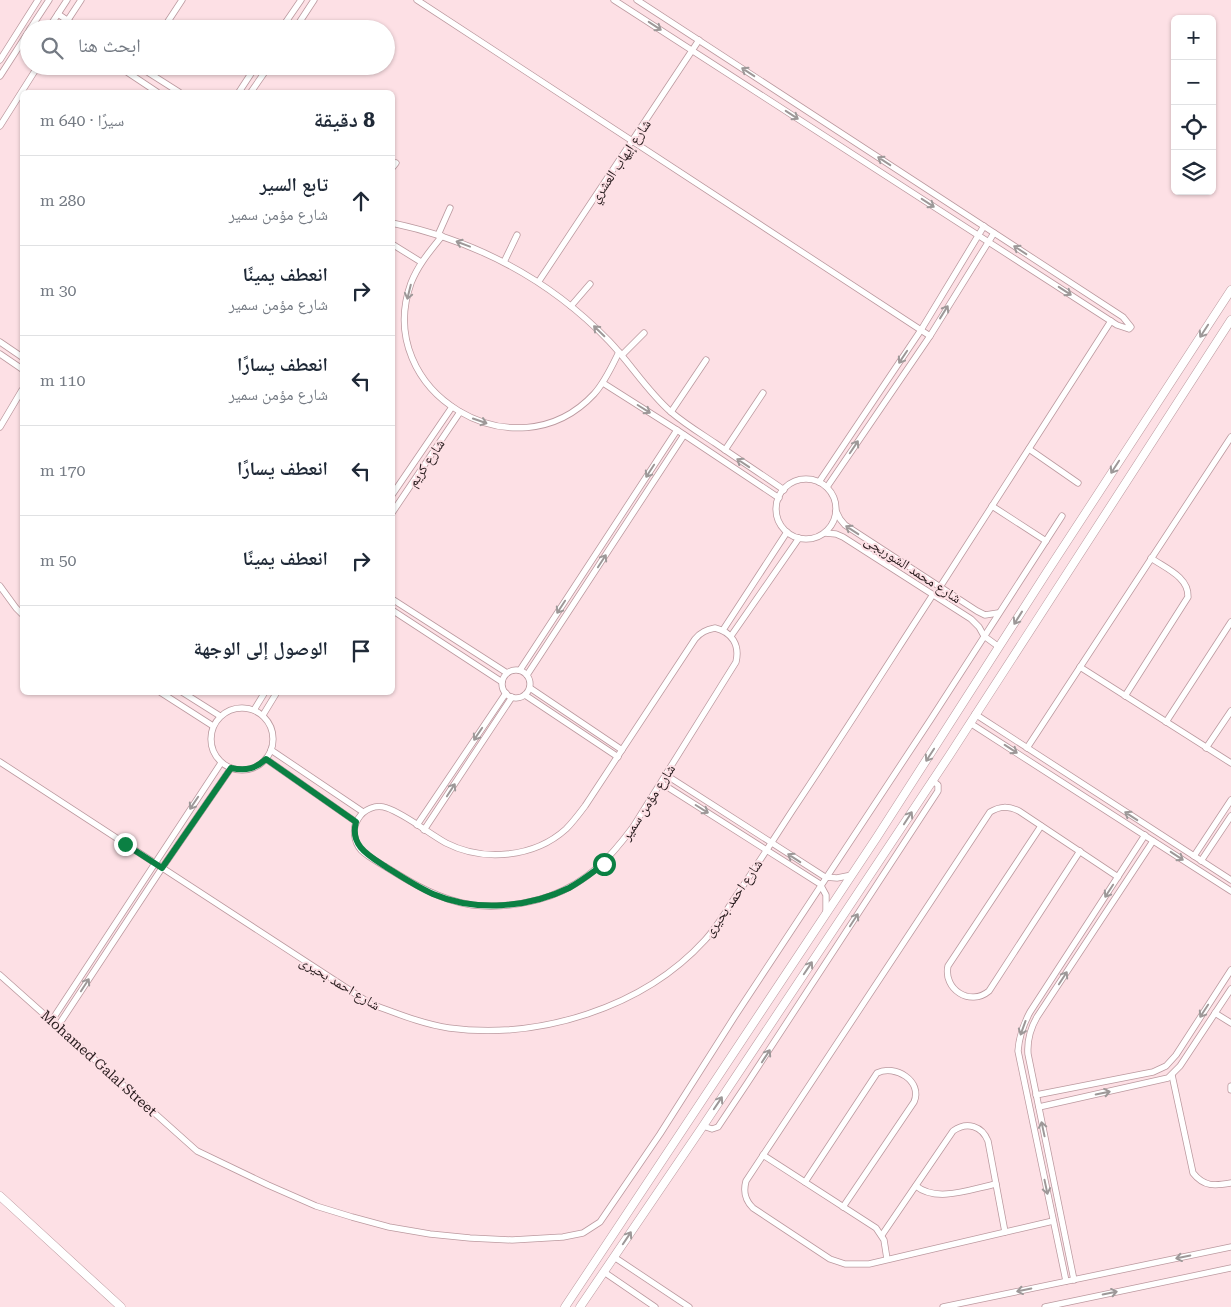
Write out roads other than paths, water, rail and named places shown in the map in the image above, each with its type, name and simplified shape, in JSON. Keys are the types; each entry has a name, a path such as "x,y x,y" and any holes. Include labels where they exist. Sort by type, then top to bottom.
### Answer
{"street":[{"path":"25,20 38,0"},
{"path":"36,20 49,0"},
{"path":"54,20 67,0"},
{"path":"69,20 81,0"},
{"path":"169,20 182,0"},
{"path":"287,20 300,0"},
{"path":"301,20 314,0"},
{"path":"417,0 930,336"},
{"path":"614,0 1111,322 1121,327 1129,329 1131,327 1123,317 637,0"},
{"path":"58,14 67,20"},
{"path":"0,60 20,28"},
{"name":"شارع إيهاب العشري","path":"539,281 699,40"},
{"path":"0,76 20,45"},
{"path":"23,90 32,75"},
{"path":"132,75 155,90"},
{"path":"152,75 176,90"},
{"path":"240,90 250,75"},
{"path":"253,90 263,75"},
{"path":"0,126 20,94"},
{"path":"450,208 440,236 421,262 410,285 406,303 405,322 409,347 418,370 441,400 480,422 515,428 537,426 571,413 583,404 603,383 621,353 644,333"},
{"path":"395,224 476,248 539,281 571,306 621,353 643,383 671,412 784,490"},
{"path":"820,482 921,330 984,226"},
{"path":"827,487 930,336 994,233"},
{"path":"504,262 517,235"},
{"path":"395,246 421,262"},
{"path":"571,306 590,284"},
{"path":"565,1307 877,837 1231,290"},
{"path":"580,1307 889,846 1231,320"},
{"path":"940,587 1111,322"},
{"path":"0,342 20,356"},
{"path":"0,354 20,368"},
{"path":"671,412 706,360"},
{"path":"603,383 779,498"},
{"path":"0,427 20,393"},
{"path":"725,450 763,393"},
{"path":"1159,399 1173,408"},
{"name":"شارع كريم","path":"395,491 452,407"},
{"name":"شارع كريم","path":"395,509 460,412"},
{"path":"520,670 677,430"},
{"path":"527,675 684,435"},
{"path":"1027,748 1231,437"},
{"path":"1029,449 1078,483"},
{"path":"423,450 431,455"},
{"path":"812,480 820,482 827,487 834,498 836,511 833,523 824,533 812,538 799,538 787,532 778,516 777,510 779,498 784,490 797,481 812,480"},
{"path":"992,506 1046,541"},
{"name":"شارع محمد الشوربجى","path":"836,511 845,525 981,613 990,615 998,613"},
{"name":"Mohamed Galal Street","path":"0,975 197,1151 316,1206 389,1227 430,1234 504,1239 563,1237 583,1233 600,1222 660,1134 820,884 931,719 1062,516"},
{"path":"722,630 787,532"},
{"name":"شارع محمد الشوربجى","path":"824,533 832,533 844,537 975,623 984,636 999,647"},
{"path":"266,759 356,822 363,812 378,806 386,807 464,851 497,855 515,853 542,845 566,830 585,806 700,633 715,628 732,636 799,538"},
{"path":"1125,696 1188,597 1185,582 1151,558"},
{"path":"0,586 20,612"},
{"name":"شارع احمد بحيرى","path":"0,762 371,1004 402,1016 448,1028 503,1029 561,1022 597,1012 626,998 654,982 703,942 729,907 932,596"},
{"path":"1030,598 1044,607"},
{"path":"395,601 507,673"},
{"path":"395,612 502,682"},
{"path":"1166,722 1231,622"},
{"name":"شارع مؤمن سمير","path":"356,822 355,836 361,850 421,888 434,894 466,903 487,906 532,901 551,896 570,887 604,864 633,827 736,662 737,649 732,636"},
{"path":"1080,667 1231,763"},
{"path":"511,670 520,670 527,675 530,688 525,695 517,698 512,697 506,693 502,682 511,670"},
{"path":"530,688 622,750"},
{"path":"417,826 506,693"},
{"path":"165,695 213,726"},
{"path":"187,695 220,716"},
{"path":"254,710 263,695"},
{"path":"263,715 275,695"},
{"path":"525,695 618,757"},
{"path":"424,830 512,697"},
{"path":"245,707 263,715 269,723 273,741 266,759 250,769 241,770 221,763 212,750 211,734 213,726 220,716 227,711 245,707"},
{"path":"1206,748 1231,711"},
{"path":"975,714 1231,880"},
{"path":"970,723 1231,891"},
{"path":"271,750 363,812"},
{"path":"52,1020 221,763"},
{"path":"58,1026 162,868 231,768"},
{"path":"666,775 825,877 837,878 852,874"},
{"path":"703,1126 712,1129 718,1127 748,1082 938,791 938,785 932,780"},
{"path":"661,783 820,884 826,895 826,914"},
{"path":"1194,856 1231,800"},
{"path":"1053,1221 861,1265 830,1259 753,1208 746,1199 744,1187 763,1155 990,812 1004,807 1012,808 1118,877"},
{"path":"1201,861 1230,818"},
{"path":"1041,826 948,966 947,978 953,989 968,998 980,997 989,991 1080,852"},
{"path":"1066,1281 1018,1051 1020,1038 1030,1012 1145,835"},
{"path":"877,837 889,846"},
{"path":"1074,1280 1028,1054 1029,1034 1034,1022 1154,841"},
{"path":"1036,1096 1153,1072 1166,1066 1176,1055 1231,970"},
{"path":"1039,1106 1158,1081 1172,1075 1180,1066 1231,989"},
{"path":"1215,1013 1231,1023"},
{"path":"731,1056 744,1064"},
{"path":"805,1182 877,1073 888,1069 893,1070 912,1081 917,1091 914,1102 843,1207"},
{"path":"1172,1075 1193,1173 1202,1182 1207,1184 1220,1186 1231,1183"},
{"path":"882,1235 953,1131 964,1126 976,1127 985,1136 1005,1232"},
{"path":"763,1155 872,1225 882,1235 887,1259"},
{"path":"916,1186 928,1193 942,1195 996,1184"},
{"path":"646,1185 658,1192"},
{"path":"0,1196 121,1307"},
{"path":"943,1307 1231,1247"},
{"path":"614,1257 689,1307"},
{"path":"1045,1307 1231,1268"},
{"path":"604,1272 654,1307"}]}
